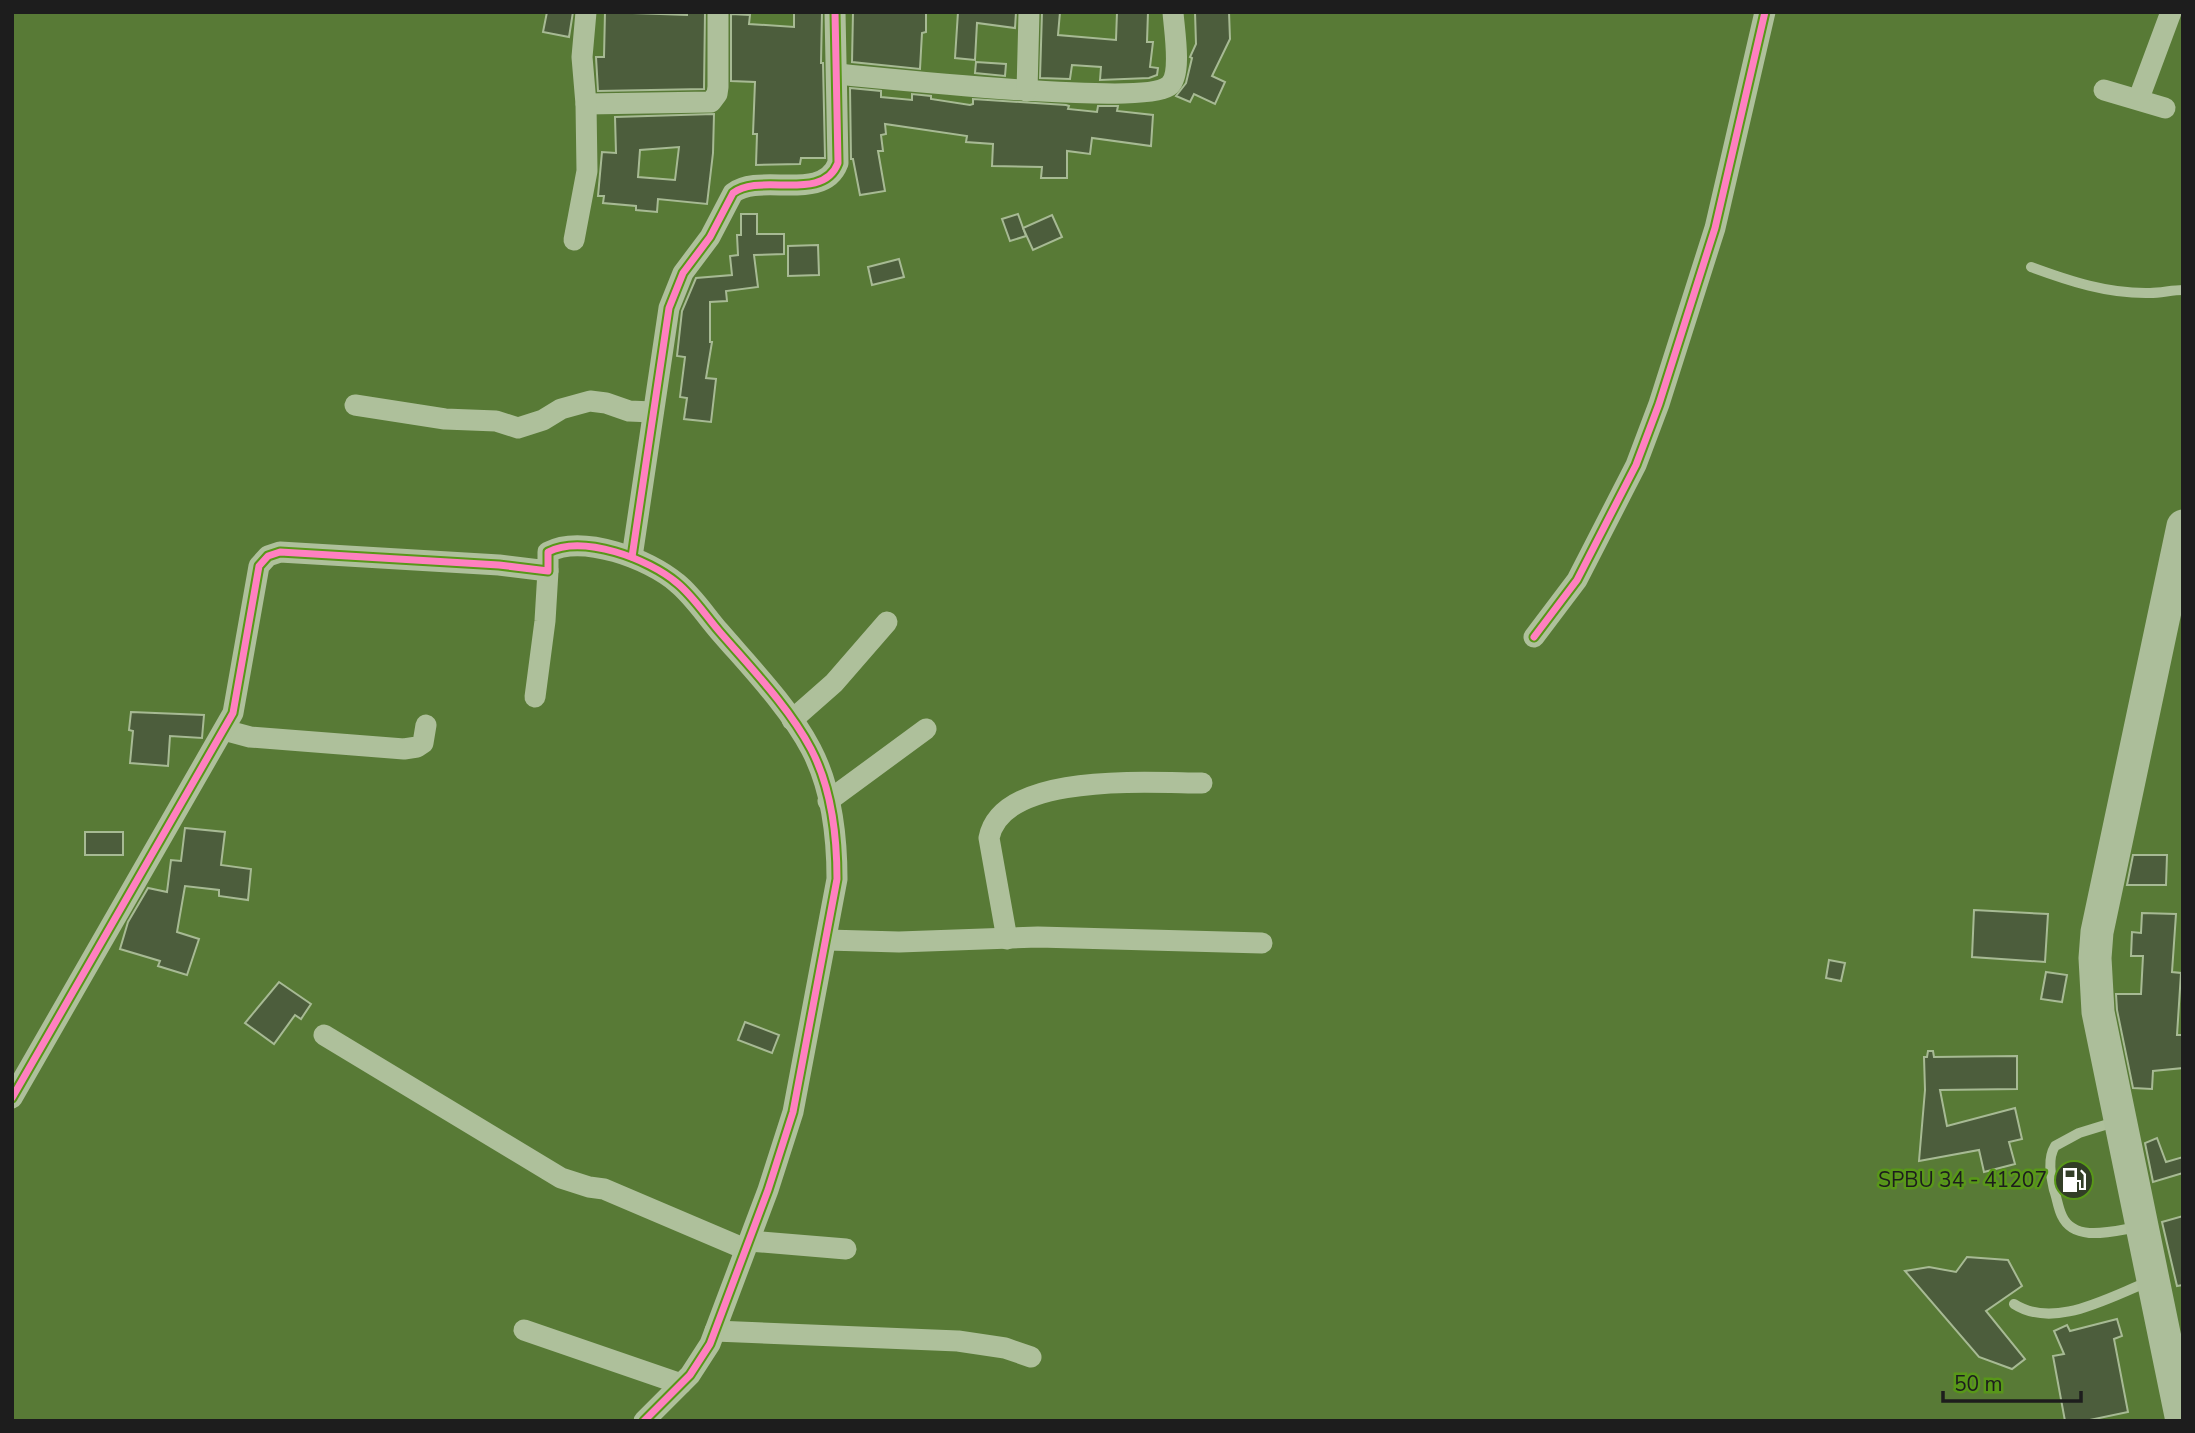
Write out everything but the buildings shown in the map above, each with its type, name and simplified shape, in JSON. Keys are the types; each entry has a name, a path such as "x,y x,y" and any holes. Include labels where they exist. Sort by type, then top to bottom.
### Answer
{"main road":[{"path":"2182,1421 2098,1012 2095,958 2097,932 2183,526"}],"street":[{"path":"574,240 587,171 582,57 586,12"},
{"path":"586,104 711,102 718,87 718,12"},
{"path":"632,557 668,308 674,290 716,227 733,192 748,185 798,185 814,182 835,170 838,163 835,12"},
{"path":"1027,91 1029,12"},
{"path":"837,74 1027,91 1117,93 1164,89 1177,74 1172,12"},
{"path":"1534,637 1577,580 1636,465 1659,404 1715,228 1765,12"},
{"path":"2139,98 2171,12"},
{"path":"2105,90 2139,98 2165,108"},
{"path":"355,405 445,419 496,421 518,428 543,420 561,409 590,401 606,402 629,411 653,412"},
{"path":"535,697 545,621 548,552 564,546 588,547 632,557 660,570 678,583 792,720 811,749 823,780 837,855 837,879 827,940 793,1112 715,1331 701,1360 644,1421"},
{"path":"12,1098 233,713 261,562 280,552 499,565 548,571"},
{"path":"792,720 834,683 887,622"},
{"path":"224,730 250,737 404,749 424,743 426,725"},
{"path":"828,801 926,729"},
{"path":"1007,939 989,838 991,828 1010,808 1058,788 1087,784 1202,783"},
{"path":"827,940 899,942 1007,939 1262,943"},
{"path":"324,1035 561,1178 589,1188 604,1189 747,1245 846,1249"},
{"path":"524,1330 681,1384"},
{"path":"715,1331 958,1341 1005,1349 1031,1357"}],"lane":[{"path":"2031,267 2062,279 2121,292 2183,290"},
{"path":"2121,1120 2060,1142 2051,1152 2051,1178 2062,1216 2075,1230 2092,1234 2143,1226"},
{"path":"2014,1304 2025,1311 2038,1314 2065,1312 2154,1280"}],"cycle path":[{"path":"632,557 669,308 683,273 710,237 733,193 745,187 759,185 805,185 819,182 830,175 838,163 835,12"},
{"path":"1534,637 1577,580 1636,465 1659,404 1715,228 1765,12"},
{"path":"12,1098 233,713 259,566 268,556 280,552 499,565 548,571 548,552 562,547 579,546 615,552 650,566 665,574 688,594 768,688 802,733 824,779 834,829 837,879 793,1112 768,1190 710,1344 690,1375 644,1421"}],"place":[{"name":"SPBU 34 - 41207","path":"2074,1180"}]}
